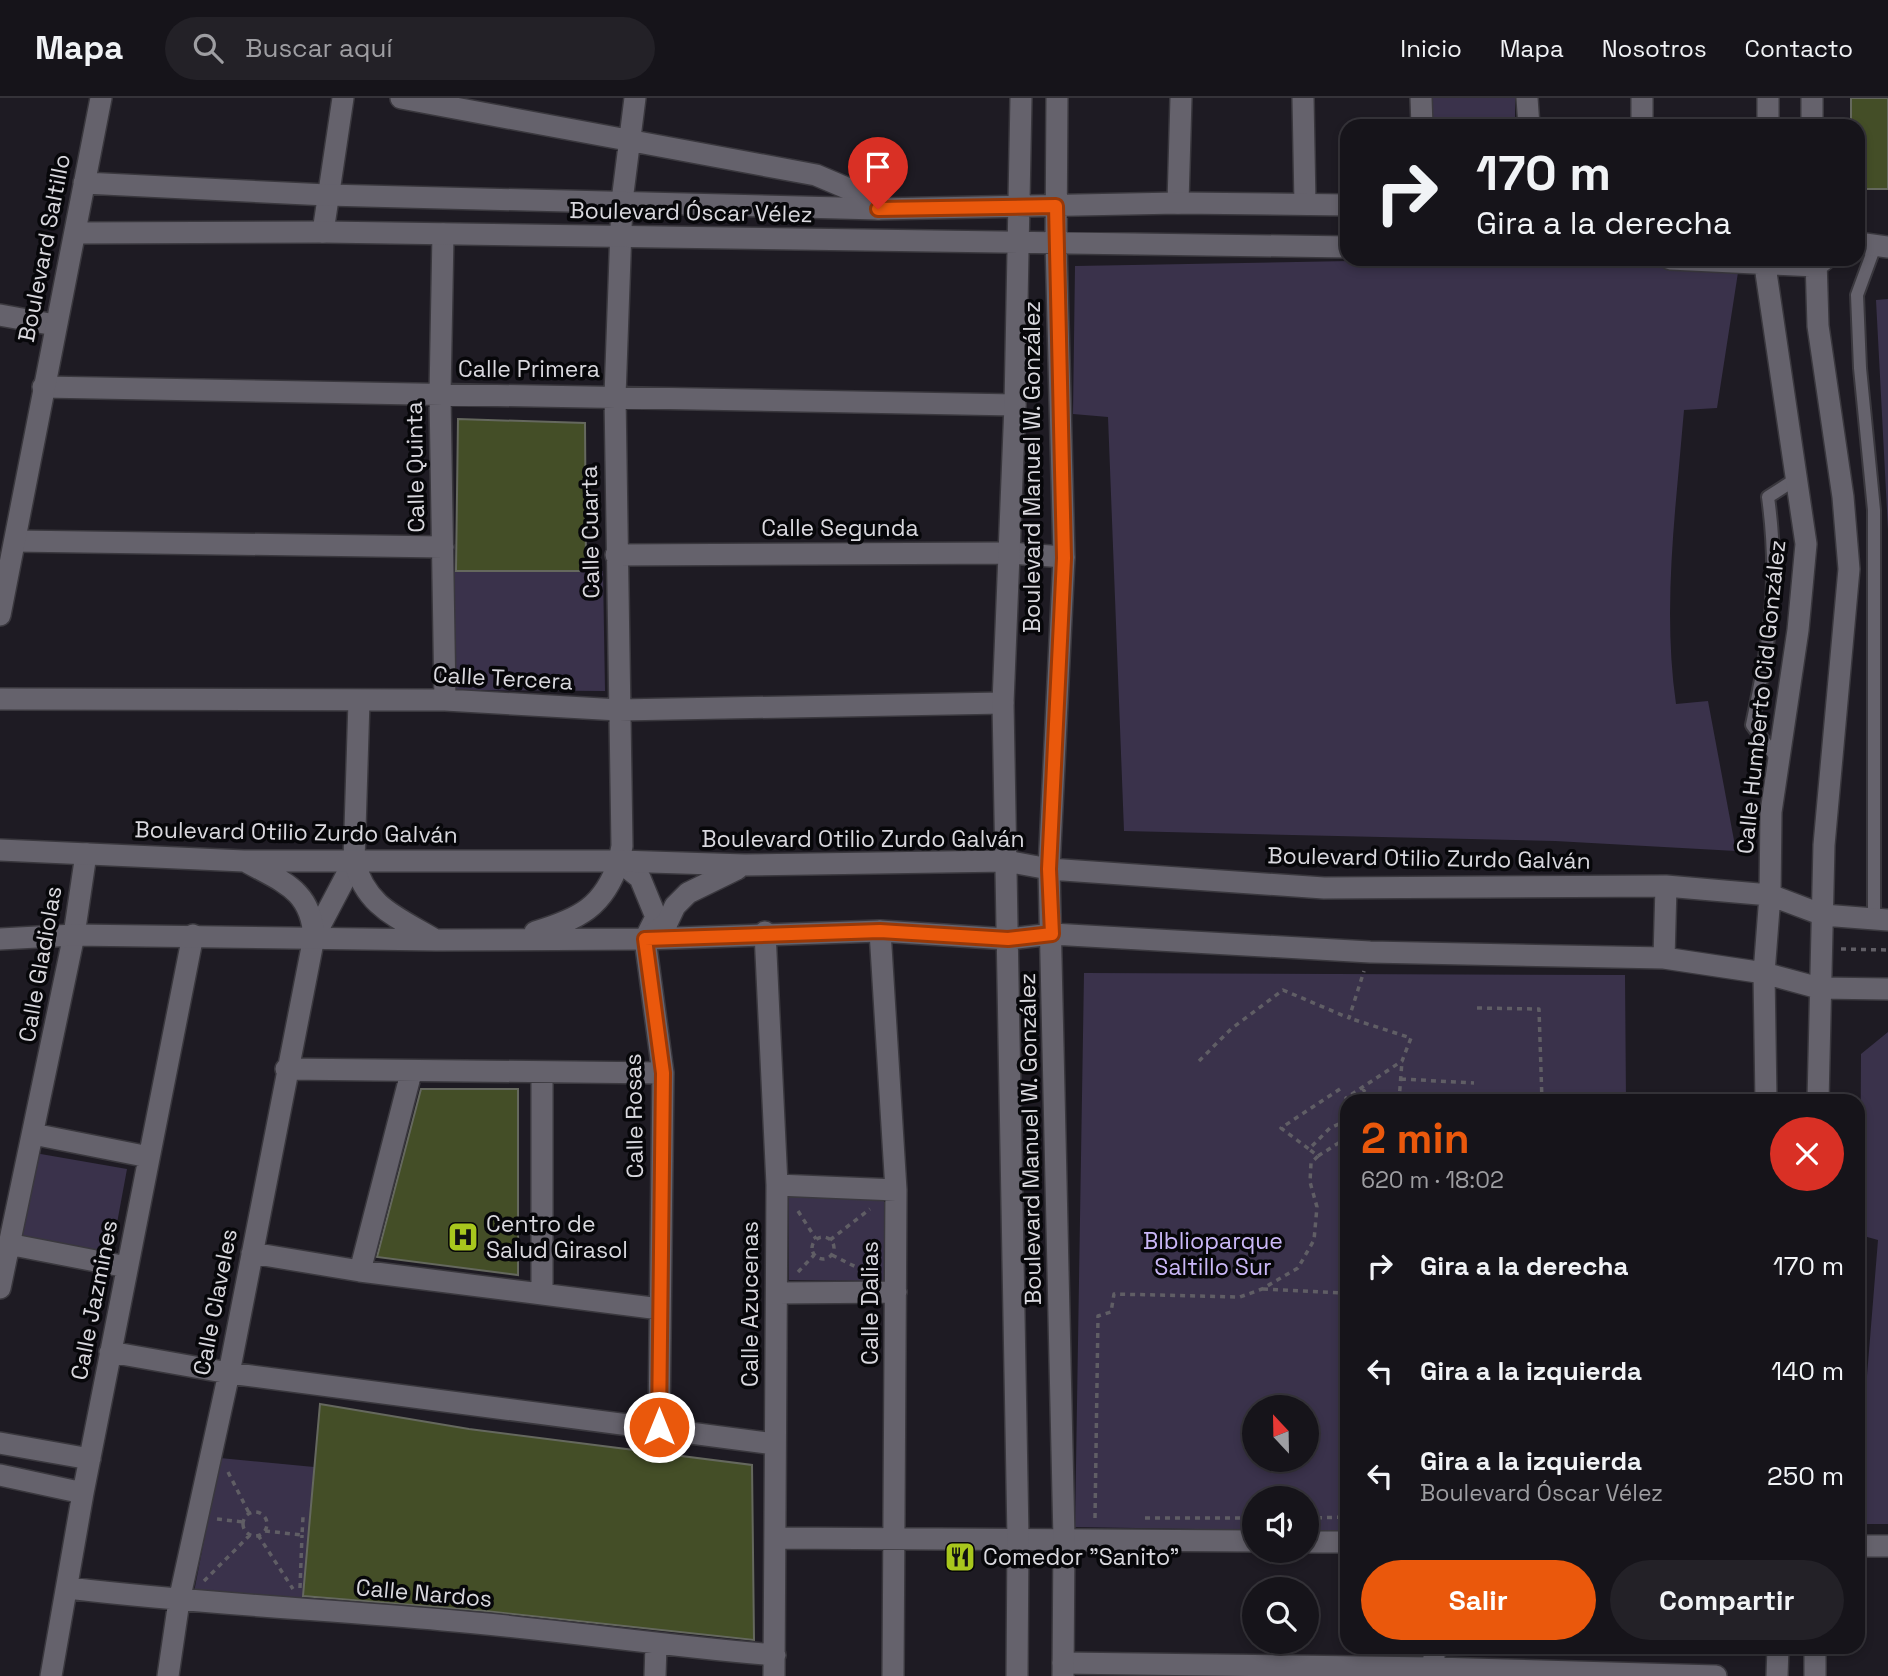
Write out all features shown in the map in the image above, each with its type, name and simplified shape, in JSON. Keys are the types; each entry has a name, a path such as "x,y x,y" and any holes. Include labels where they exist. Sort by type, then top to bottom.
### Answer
{"street":[{"name":"Boulevard Saltillo","path":"0,615 100,98"},
{"path":"323,232 343,98"},
{"path":"401,98 816,175 856,192 878,209"},
{"name":"Calle Cuarta","path":"513,938 563,923 595,905 608,890 622,846 615,396 622,201 627,142 635,98"},
{"name":"Boulevard Manuel W. González","path":"1017,1676 1018,1538 1003,703 1015,405 1021,98"},
{"name":"Boulevard Manuel W. González","path":"1057,98 1056,243 1064,558 1049,869 1064,1539 1063,1670"},
{"path":"1178,203 1181,98"},
{"path":"1303,98 1305,204"},
{"path":"1421,98 1422,119"},
{"path":"1527,98 1528,119"},
{"path":"1642,98 1642,119"},
{"path":"1768,98 1768,119"},
{"path":"1812,98 1812,119"},
{"name":"Boulevard Óscar Vélez","path":"84,183 327,195 878,209 1178,203 1340,205"},
{"name":"Boulevard Óscar Vélez","path":"76,233 323,232 1340,247"},
{"name":"Calle Quinta","path":"443,234 440,395 446,700"},
{"name":"Calle Humberto Cid González","path":"1765,266 1806,544 1798,630 1771,812 1765,973 1766,1094"},
{"path":"1818,1094 1824,845 1849,569 1843,497 1818,326 1819,266"},
{"path":"0,315 55,325"},
{"name":"Calle Primera","path":"43,387 1015,405"},
{"path":"15,541 443,547"},
{"name":"Calle Segunda","path":"616,555 1009,552 1064,558"},
{"name":"Calle Tercera","path":"0,699 446,700 619,710 1003,703"},
{"path":"359,701 354,861 360,881 370,898 436,940"},
{"name":"Boulevard Otilio Zurdo Galván","path":"0,850 244,861 619,861 745,865 1006,862 1049,869 1324,888 1665,886 1770,895 1823,915 1881,920"},
{"name":"Calle Gladiolas","path":"0,1288 74,935 86,854"},
{"path":"244,861 301,896 310,911 314,937"},
{"path":"314,937 354,861"},
{"name":"Calle Rosas","path":"619,861 640,878 656,917 645,939 663,1073 659,1427"},
{"path":"645,939 667,923 675,906 688,892 745,865"},
{"path":"1664,958 1665,886"},
{"path":"0,939 74,935 436,940 645,939 765,932 880,931 1008,939 1052,934 1370,952 1664,958 1765,973 1819,988 1888,989"},
{"name":"Calle Dalias","path":"880,931 896,1190 896,1538 893,1676"},
{"name":"Calle Azucenas","path":"765,932 783,1287 775,1444 775,1665"},
{"name":"Calle Jazmines","path":"51,1676 110,1352 193,935"},
{"name":"Calle Claveles","path":"168,1676 179,1601 229,1373 286,1069 314,937"},
{"path":"286,1069 411,1073 663,1073"},
{"path":"360,1271 411,1073"},
{"path":"542,1073 542,1293"},
{"path":"33,1134 149,1157"},
{"path":"777,1185 896,1190"},
{"path":"8,1244 127,1267"},
{"path":"252,1253 360,1271 660,1308"},
{"path":"783,1287 896,1292"},
{"path":"110,1352 229,1373 775,1444"},
{"path":"0,1443 90,1459"},
{"path":"0,1475 83,1493"},
{"path":"776,1538 1242,1541"},
{"path":"1319,1542 1340,1542"},
{"path":"1865,1546 1888,1546"},
{"name":"Calle Nardos","path":"68,1588 179,1601 445,1620 656,1645 775,1665"},
{"path":"655,1676 656,1645"},
{"path":"1777,1676 1778,1654"},
{"path":"1815,1654 1815,1676"},
{"path":"1063,1670 1434,1663 1716,1676"}],"lane":[{"path":"1874,245 1857,295 1860,368 1874,510 1881,920"},
{"path":"1779,761 1752,724 1771,637 1776,582 1768,497 1796,479"}],"path":[{"path":"1822,948 1888,950"},
{"path":"1349,1018 1370,952"},
{"path":"1199,1061 1231,1030 1283,990 1349,1018 1411,1038 1402,1061 1400,1094"},
{"path":"1477,1008 1539,1009 1542,1094"},
{"path":"1352,1094 1402,1061"},
{"path":"1401,1079 1474,1083"},
{"path":"1362,1088 1367,1094"},
{"path":"1318,1156 1281,1128 1340,1089"},
{"path":"1309,1149 1330,1128 1340,1124"},
{"path":"1107,1518 1093,1518 1098,1316 1111,1312 1114,1294 1240,1297 1262,1289 1297,1268 1314,1240 1318,1207 1310,1182 1311,1163 1340,1142"},
{"path":"831,1240 874,1207"},
{"path":"796,1208 816,1239"},
{"path":"814,1255 812,1245 816,1239 825,1237 831,1240 834,1248 832,1255"},
{"path":"783,1287 814,1255"},
{"path":"814,1255 823,1259 832,1255"},
{"path":"832,1255 873,1276"},
{"path":"1262,1289 1340,1293"},
{"path":"226,1469 248,1513"},
{"path":"248,1513 256,1512 264,1516 267,1523 265,1531"},
{"path":"243,1522 248,1513"},
{"path":"258,1535 300,1599 303,1517"},
{"path":"1319,1518 1340,1517"},
{"path":"208,1518 243,1522"},
{"path":"1133,1518 1242,1518"},
{"path":"243,1522 250,1535"},
{"path":"203,1583 250,1535 265,1531 302,1535"}],"green space":[{"path":"1428,98 1515,98 1515,119 1428,119"},
{"path":"1340,261 1340,266 1739,266 1717,408 1684,410 1670,594 1676,704 1708,701 1736,851 1555,841 1124,831 1108,417 1073,414 1075,266"},
{"path":"1888,299 1888,530 1876,300"},
{"path":"453,571 603,571 605,691 451,690"},
{"name":"Blblioparque Saltillo Sur","path":"1084,973 1625,975 1626,1094 1340,1094 1340,1532 1319,1531 1319,1486 1242,1486 1242,1530 1075,1527"},
{"path":"1888,1032 1888,1524 1865,1524 1865,1400 1878,1240 1865,1236 1865,1094 1861,1094 1861,1054"},
{"path":"35,1153 127,1169 110,1261 18,1240"},
{"path":"789,1198 884,1198 884,1281 789,1280"},
{"path":"220,1458 314,1467 303,1599 194,1592"}],"building":[{"path":"1851,98 1888,98 1888,189 1865,189 1865,119 1851,119"},
{"path":"458,419 585,423 586,571 456,571"},
{"path":"421,1089 518,1089 518,1275 377,1257"},
{"path":"320,1404 469,1429 752,1465 754,1640 485,1611 303,1596"}],"place":[{"name":"Centro de Salud Girasol","path":"463,1237"},
{"name":"Comedor \"Sanito\"","path":"960,1557"}],"route":[{"path":"659,1427 663,1073 645,939 765,932 880,931 1008,939 1052,934 1049,869 1064,558 1056,206 878,209"}]}
